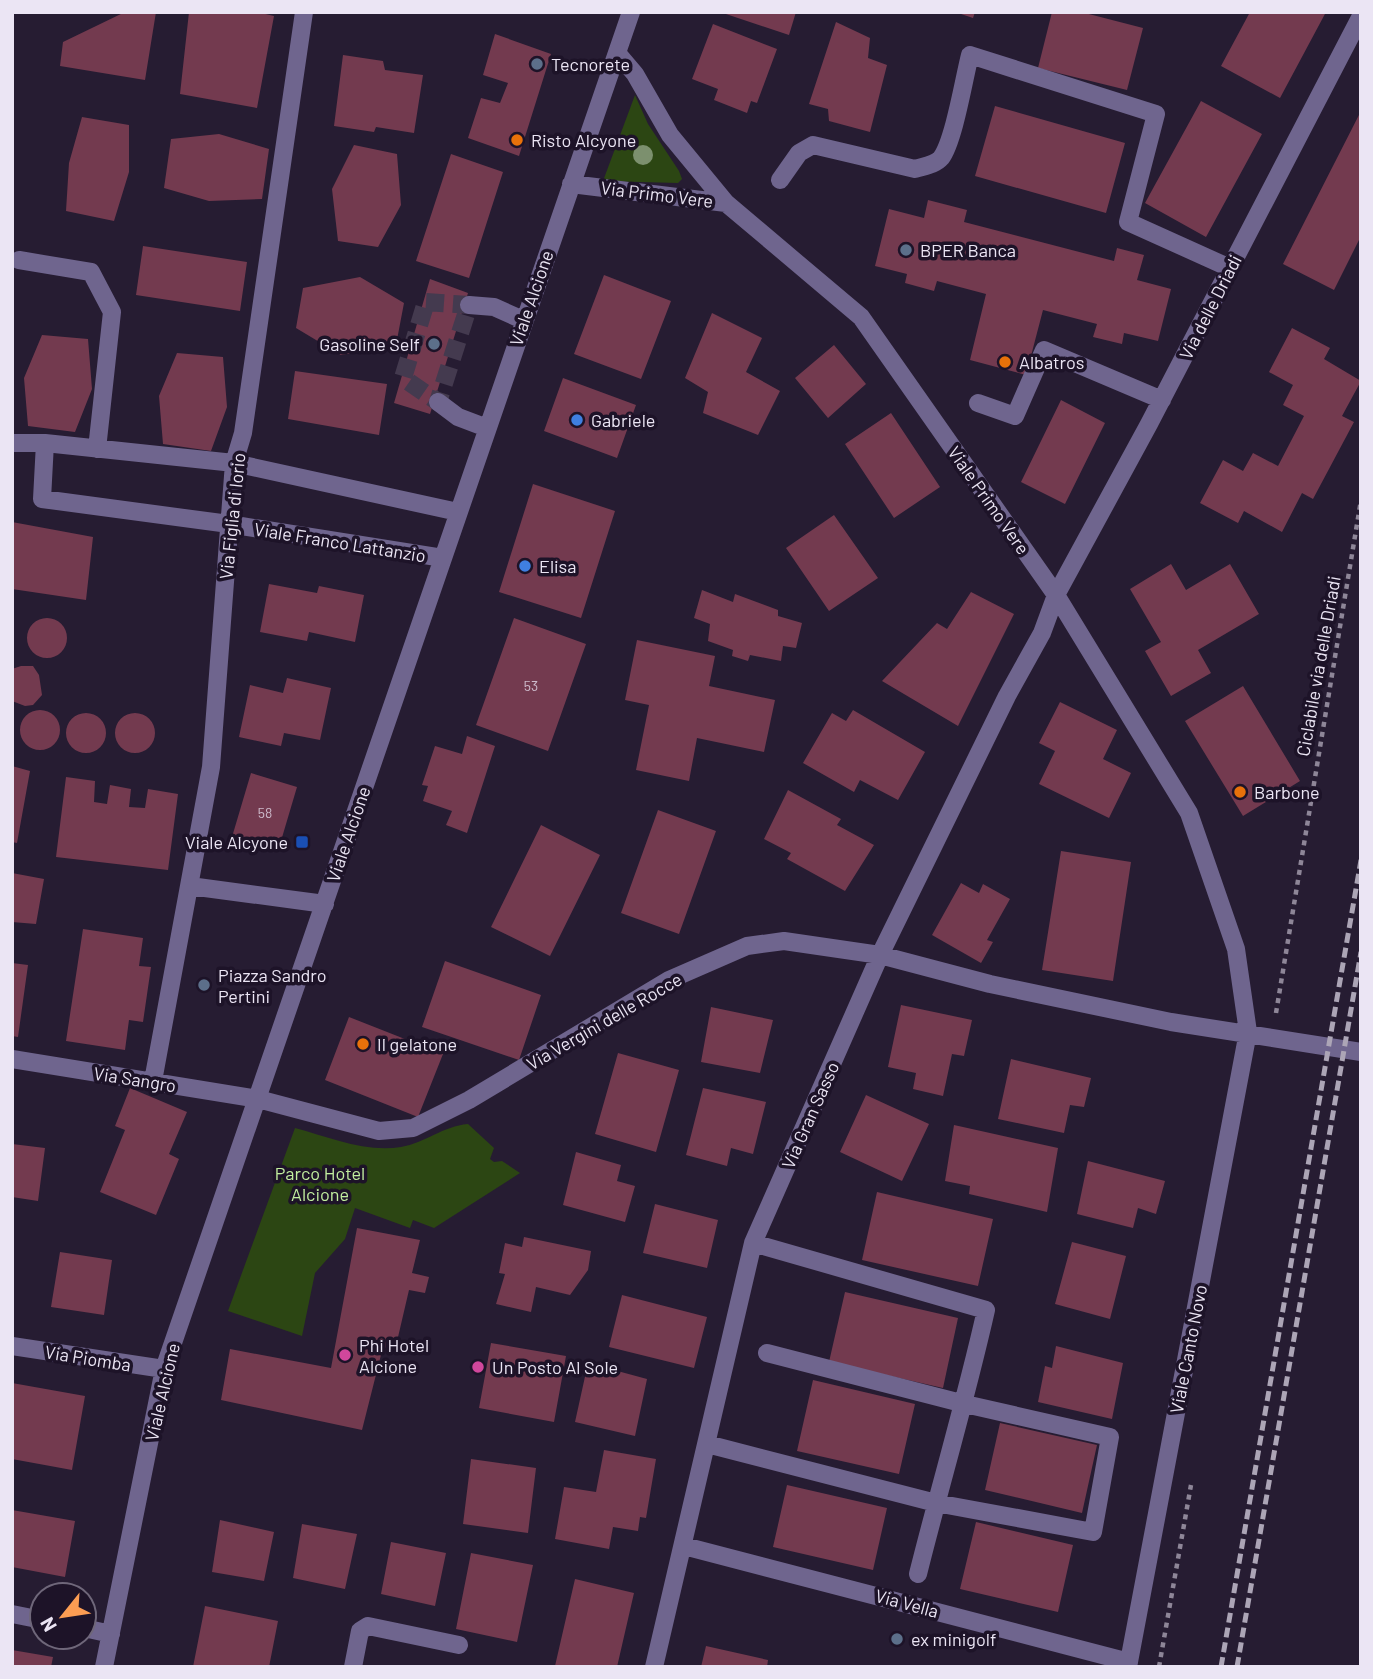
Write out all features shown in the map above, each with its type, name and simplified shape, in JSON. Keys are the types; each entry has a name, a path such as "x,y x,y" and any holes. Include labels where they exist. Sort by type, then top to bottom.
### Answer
{"street":[{"name":"Via Figlia di Iorio","path":"190,886 211,767 234,463 243,433 304,12"},
{"name":"Viale Alcione","path":"104,1667 164,1369 631,12"},
{"name":"Via delle Driadi","path":"1056,595 1162,400 1361,16"},
{"name":"Via Primo Vere","path":"618,54 635,75 670,135 726,203"},
{"path":"780,180 799,153 813,145 915,169 941,158 950,136 970,55 1156,114 1128,222 1230,268"},
{"name":"Via Primo Vere","path":"571,184 726,203"},
{"name":"Viale Primo Vere","path":"726,203 861,317 1056,595 1189,813 1236,949 1248,1023"},
{"path":"19,260 91,272 113,312 97,449"},
{"path":"468,305 494,307 523,320"},
{"path":"978,403 1015,416 1044,350 1162,400"},
{"path":"438,402 458,417 487,428"},
{"path":"12,443 45,443 234,463 458,512"},
{"name":"Viale Franco Lattanzio","path":"45,443 42,499 229,524 443,558"},
{"name":"Via Gran Sasso","path":"654,1667 753,1243 880,955 1007,696 1042,633 1056,595"},
{"path":"153,1081 190,886 325,904"},
{"name":"Via Vergini delle Rocce","path":"258,1099 379,1131 413,1128 469,1100 670,980 747,946 783,941 880,955 1171,1022 1248,1023 1361,1052"},
{"name":"Viale Canto Novo","path":"1128,1664 1248,1023"},
{"name":"Via Sangro","path":"12,1059 258,1099"},
{"path":"753,1243 986,1310 965,1405 918,1574"},
{"name":"Via Piomba","path":"12,1346 164,1369"},
{"path":"707,1444 936,1503 1093,1532 1111,1437 965,1405 767,1353"},
{"name":"Via Vella","path":"684,1546 1128,1664"},
{"path":"353,1667 360,1631 368,1626 459,1644"},
{"path":"98,1631 111,1634"}],"path":[{"name":"Ciclabile via delle Driadi","path":"1248,1023 1275,1017 1330,670 1361,500"}],"green space":[{"path":"635,95 648,124 679,171 682,179 678,183 603,181"},
{"name":"Parco Hotel Alcione","path":"468,1124 494,1148 490,1159 494,1162 502,1161 520,1173 434,1228 413,1220 410,1228 355,1208 345,1239 315,1273 302,1336 228,1311 295,1128 348,1143 388,1148 410,1145 450,1128"}],"building":[{"path":"125,12 156,12 145,80 60,66 63,42"},
{"path":"189,12 257,12 274,16 257,108 180,94"},
{"path":"720,12 796,12 789,35"},
{"path":"955,12 975,12 973,18"},
{"path":"1052,12 1081,12 1143,28 1127,90 1038,68"},
{"path":"1250,12 1326,12 1280,98 1221,66"},
{"path":"836,22 870,38 868,58 887,65 870,132 829,121 828,109 809,104"},
{"path":"713,24 777,49 757,103 751,101 747,113 714,100 718,89 692,79"},
{"path":"495,34 551,54 519,156 468,138 481,98 500,103 508,83 483,75"},
{"path":"343,55 383,61 385,70 423,75 414,133 376,127 374,132 334,126"},
{"path":"1201,101 1262,134 1206,237 1145,203"},
{"path":"995,106 1125,143 1106,213 975,176"},
{"path":"1361,111 1361,236 1334,290 1283,264"},
{"path":"82,117 129,125 129,172 114,221 66,211 69,163"},
{"path":"219,134 269,149 262,199 209,201 164,188 171,139"},
{"path":"354,145 397,154 401,205 378,247 338,241 332,189"},
{"path":"451,154 503,172 469,278 416,261"},
{"path":"928,200 967,210 964,222 1114,261 1117,248 1144,255 1137,280 1171,289 1158,341 1124,333 1122,344 1093,337 1097,324 1043,310 1026,375 970,360 986,294 937,281 934,291 905,283 907,274 875,266 889,209 924,218"},
{"path":"143,246 247,262 240,311 136,295"},
{"path":"604,275 671,301 641,379 574,354"},
{"path":"360,277 404,303 396,345 341,355 296,328 303,288"},
{"path":"430,279 468,293 430,414 394,403"},
{"path":"712,313 762,338 746,372 780,391 758,435 703,413 708,392 685,378"},
{"path":"1292,328 1330,348 1324,359 1361,381 1342,416 1354,422 1313,499 1302,493 1282,532 1244,511 1238,523 1200,503 1223,460 1243,471 1253,453 1278,466 1304,416 1283,405 1293,385 1269,372"},
{"path":"42,335 88,339 92,389 75,432 28,426 24,378"},
{"path":"834,345 866,384 828,418 795,378"},
{"path":"177,353 223,357 227,407 211,451 163,444 159,396"},
{"path":"295,371 387,384 379,435 288,419"},
{"path":"563,378 636,405 617,458 544,431"},
{"path":"1061,400 1105,423 1065,504 1021,482"},
{"path":"891,413 940,487 894,518 845,444"},
{"path":"533,484 615,511 581,618 499,592"},
{"path":"834,515 878,578 829,611 786,548"},
{"path":"12,522 93,537 86,600 12,589"},
{"path":"1171,564 1186,590 1230,564 1259,614 1198,650 1211,673 1171,696 1145,651 1161,642 1130,589"},
{"path":"269,584 317,593 319,586 364,595 355,642 309,632 307,641 260,632"},
{"path":"702,590 733,602 735,594 778,610 778,616 802,623 796,648 783,646 781,661 750,655 748,661 732,656 733,650 708,641 710,624 694,618"},
{"path":"971,592 1014,614 958,726 882,681 937,623 947,629"},
{"path":"47,618 55,619 61,624 66,630 66,646 61,652 55,657 47,658 39,657 33,652 28,646 27,638 28,630 33,624 39,619"},
{"path":"514,618 586,644 548,751 476,725"},
{"path":"637,640 715,656 709,686 775,700 764,752 697,738 689,781 636,770 649,705 625,700"},
{"path":"33,666 39,675 42,695 33,705 25,706 12,701 12,669"},
{"path":"287,678 331,688 320,740 284,733 281,746 239,737 250,685 283,693"},
{"path":"1243,686 1300,781 1243,816 1185,721"},
{"path":"1060,702 1117,730 1103,759 1131,773 1109,818 1039,784 1055,751 1039,743"},
{"path":"40,710 48,711 54,716 59,722 59,738 54,744 48,749 40,750 32,749 26,744 21,738 20,730 21,722 26,716 32,711"},
{"path":"853,710 925,752 898,800 860,780 854,792 803,763 832,713 846,721"},
{"path":"86,713 94,714 100,719 105,725 105,741 100,747 94,752 86,753 78,752 72,747 67,741 66,733 67,725 72,719 78,714"},
{"path":"135,713 143,714 149,719 154,725 154,741 149,747 143,752 135,753 127,752 121,747 116,741 115,733 116,725 121,719 127,714"},
{"path":"467,736 495,746 467,833 446,825 452,811 423,801 428,786 422,785 435,746 462,754"},
{"path":"12,766 30,771 17,843 12,842"},
{"path":"251,773 297,787 278,851 232,837"},
{"path":"66,777 95,781 94,802 107,804 110,785 131,789 129,807 145,808 148,789 178,794 168,870 56,857"},
{"path":"788,790 841,819 837,825 874,845 845,891 787,859 791,853 764,839"},
{"path":"658,810 716,831 679,934 621,913"},
{"path":"541,825 600,855 550,956 491,927"},
{"path":"1061,851 1131,862 1113,981 1042,970"},
{"path":"12,873 44,879 36,924 12,922"},
{"path":"961,883 979,893 983,884 1010,899 987,940 993,942 981,963 932,935"},
{"path":"83,929 143,938 139,966 151,967 143,1022 129,1020 125,1050 66,1041"},
{"path":"445,961 541,995 519,1060 422,1027"},
{"path":"12,963 28,965 18,1037 12,1036"},
{"path":"901,1005 972,1020 964,1056 952,1054 943,1096 913,1089 916,1073 888,1067"},
{"path":"711,1007 773,1020 760,1073 701,1062"},
{"path":"349,1017 443,1054 418,1117 325,1080"},
{"path":"618,1053 679,1070 656,1152 595,1134"},
{"path":"1011,1059 1091,1078 1084,1107 1070,1105 1064,1133 998,1119"},
{"path":"130,1088 187,1112 169,1154 179,1159 156,1215 100,1192 125,1130 115,1126"},
{"path":"703,1088 766,1102 753,1154 731,1148 727,1166 686,1155"},
{"path":"866,1095 929,1124 902,1181 840,1152"},
{"path":"954,1125 1058,1148 1047,1212 969,1194 970,1186 945,1181"},
{"path":"12,1144 45,1148 38,1201 12,1197"},
{"path":"576,1152 621,1165 617,1181 635,1186 625,1222 563,1205"},
{"path":"1088,1161 1165,1181 1156,1214 1138,1208 1133,1228 1077,1214"},
{"path":"877,1192 993,1219 978,1286 862,1260"},
{"path":"655,1204 718,1220 707,1268 643,1253"},
{"path":"357,1228 420,1240 412,1273 429,1277 425,1293 409,1290 395,1350 383,1347 362,1430 221,1400 230,1349 331,1368"},
{"path":"524,1237 591,1251 588,1270 570,1295 536,1287 531,1312 496,1304 505,1274 499,1273 505,1243 522,1247"},
{"path":"1072,1242 1126,1256 1110,1319 1055,1304"},
{"path":"60,1252 112,1260 104,1315 51,1307"},
{"path":"845,1292 958,1318 943,1388 829,1362"},
{"path":"622,1295 707,1317 694,1368 609,1347"},
{"path":"491,1343 566,1356 554,1422 479,1408"},
{"path":"1056,1346 1123,1363 1112,1419 1038,1402 1045,1366 1052,1368"},
{"path":"588,1363 647,1379 635,1436 575,1422"},
{"path":"813,1380 915,1404 899,1474 797,1451"},
{"path":"12,1383 85,1396 72,1470 12,1459"},
{"path":"1000,1423 1097,1445 1082,1513 985,1490"},
{"path":"604,1450 656,1459 646,1518 640,1517 638,1531 613,1527 609,1549 555,1539 564,1487 596,1492"},
{"path":"471,1459 536,1468 528,1533 463,1524"},
{"path":"787,1485 887,1508 873,1570 773,1547"},
{"path":"12,1510 75,1521 65,1577 12,1567"},
{"path":"220,1520 274,1532 264,1581 212,1572"},
{"path":"976,1522 1073,1545 1058,1612 960,1589"},
{"path":"302,1524 357,1534 345,1589 293,1578"},
{"path":"391,1542 446,1553 435,1606 381,1594"},
{"path":"471,1553 533,1565 517,1642 456,1629"},
{"path":"575,1579 634,1593 617,1667 555,1666"},
{"path":"205,1606 278,1621 269,1667 193,1667"},
{"path":"706,1646 768,1660 767,1667 701,1667"},
{"path":"12,1650 53,1657 51,1667 12,1667"}],"tunnel":[{"path":"426,302 469,305 438,402 403,378 426,302"}],"railway":[{"path":"1221,1667 1361,860"},
{"path":"1237,1667 1361,952"}],"place":[{"name":"Tecnorete","path":"537,64"},
{"name":"Risto Alcyone","path":"517,140"},
{"name":"BPER Banca","path":"906,250"},
{"name":"Gasoline Self","path":"434,344"},
{"name":"Albatros","path":"1005,362"},
{"name":"Gabriele","path":"577,420"},
{"name":"Elisa","path":"525,566"},
{"name":"Barbone","path":"1240,792"},
{"name":"Viale Alcyone","path":"302,842"},
{"name":"Piazza Sandro Pertini","path":"204,985"},
{"name":"Il gelatone","path":"363,1044"},
{"name":"Phi Hotel Alcione","path":"345,1355"},
{"name":"Un Posto Al Sole","path":"478,1367"},
{"name":"ex minigolf","path":"897,1639"}]}
